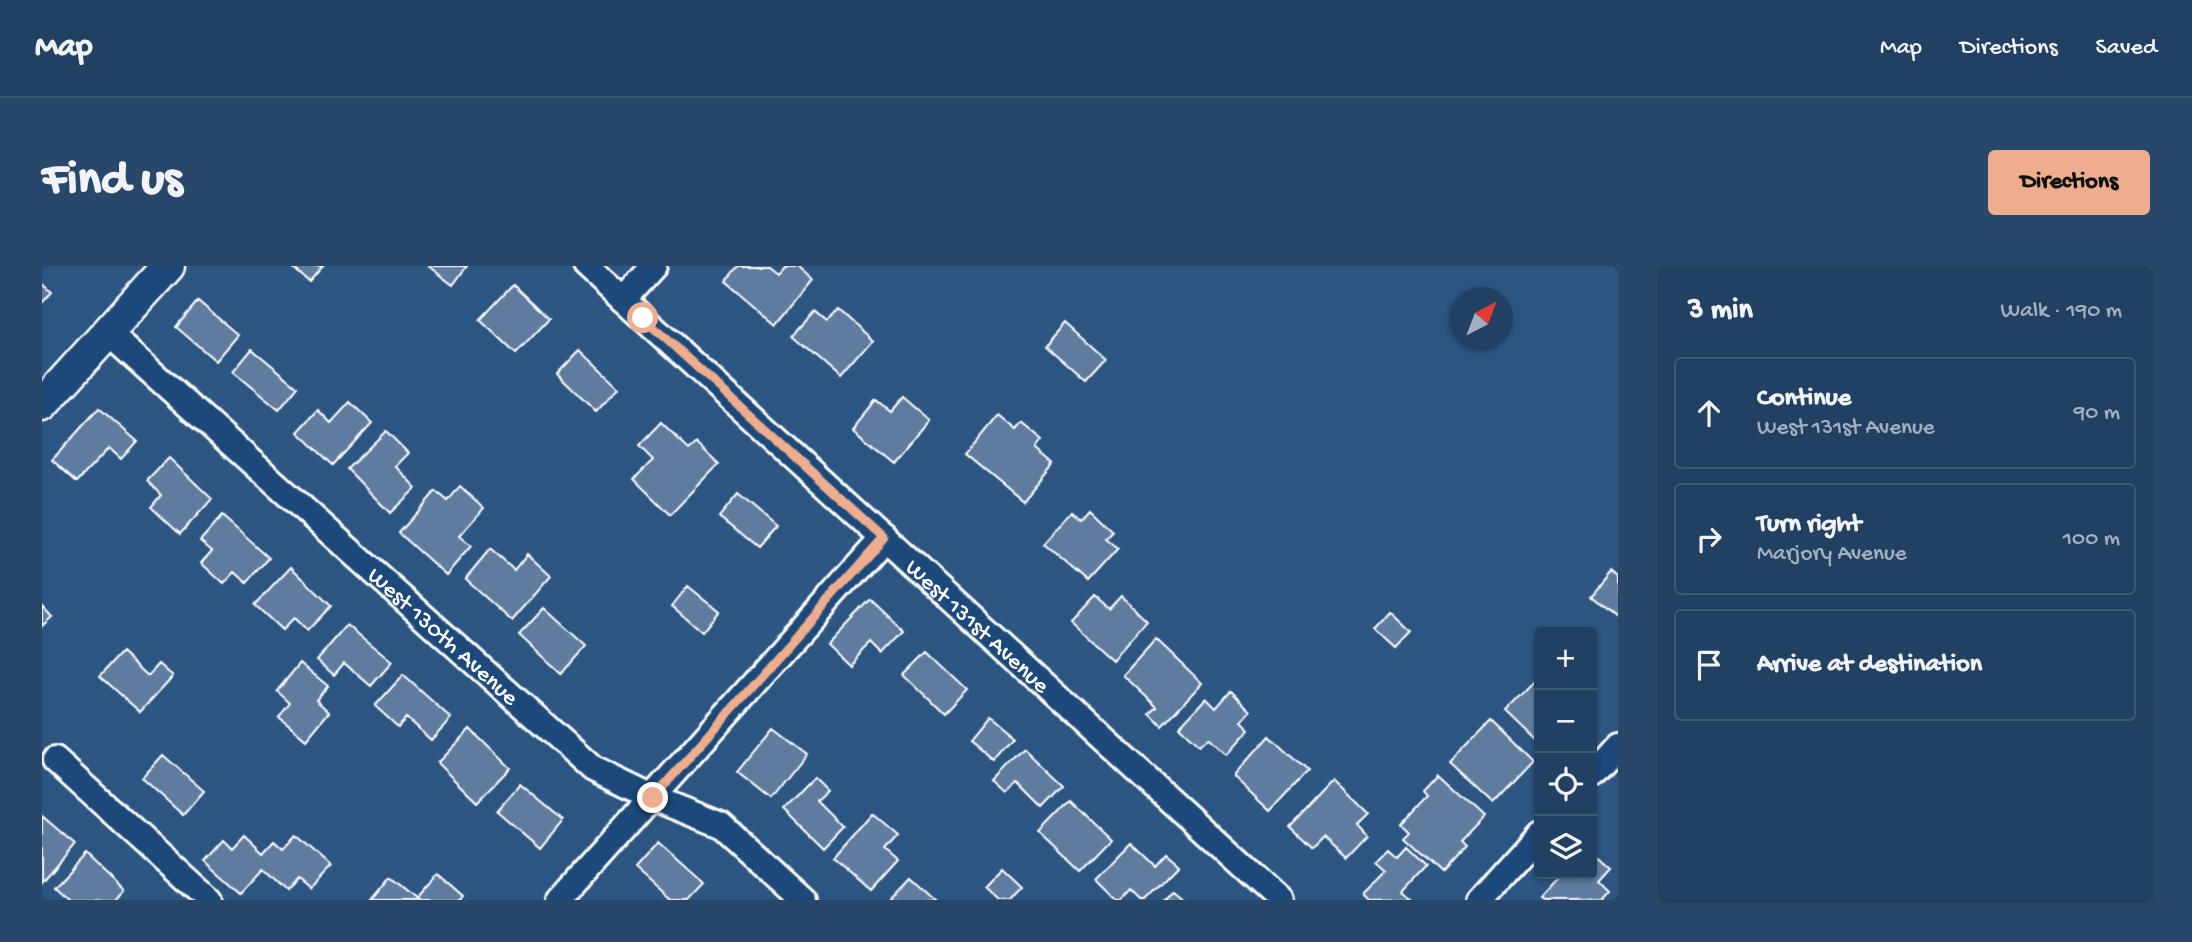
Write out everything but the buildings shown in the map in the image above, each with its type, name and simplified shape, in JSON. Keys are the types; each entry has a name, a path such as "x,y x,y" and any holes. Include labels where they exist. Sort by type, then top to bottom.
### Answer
{"street":[{"path":"42,405 168,266"},
{"name":"West 131st Avenue","path":"586,266 1279,900"},
{"path":"623,300 654,266"},
{"name":"West 130th Avenue","path":"108,333 593,769 653,798 722,825 803,900"},
{"path":"560,900 884,538"},
{"path":"1597,769 1618,746"},
{"path":"55,760 209,900"},
{"path":"1479,900 1534,839"}],"route":[{"path":"643,318 884,538 653,798"}]}
